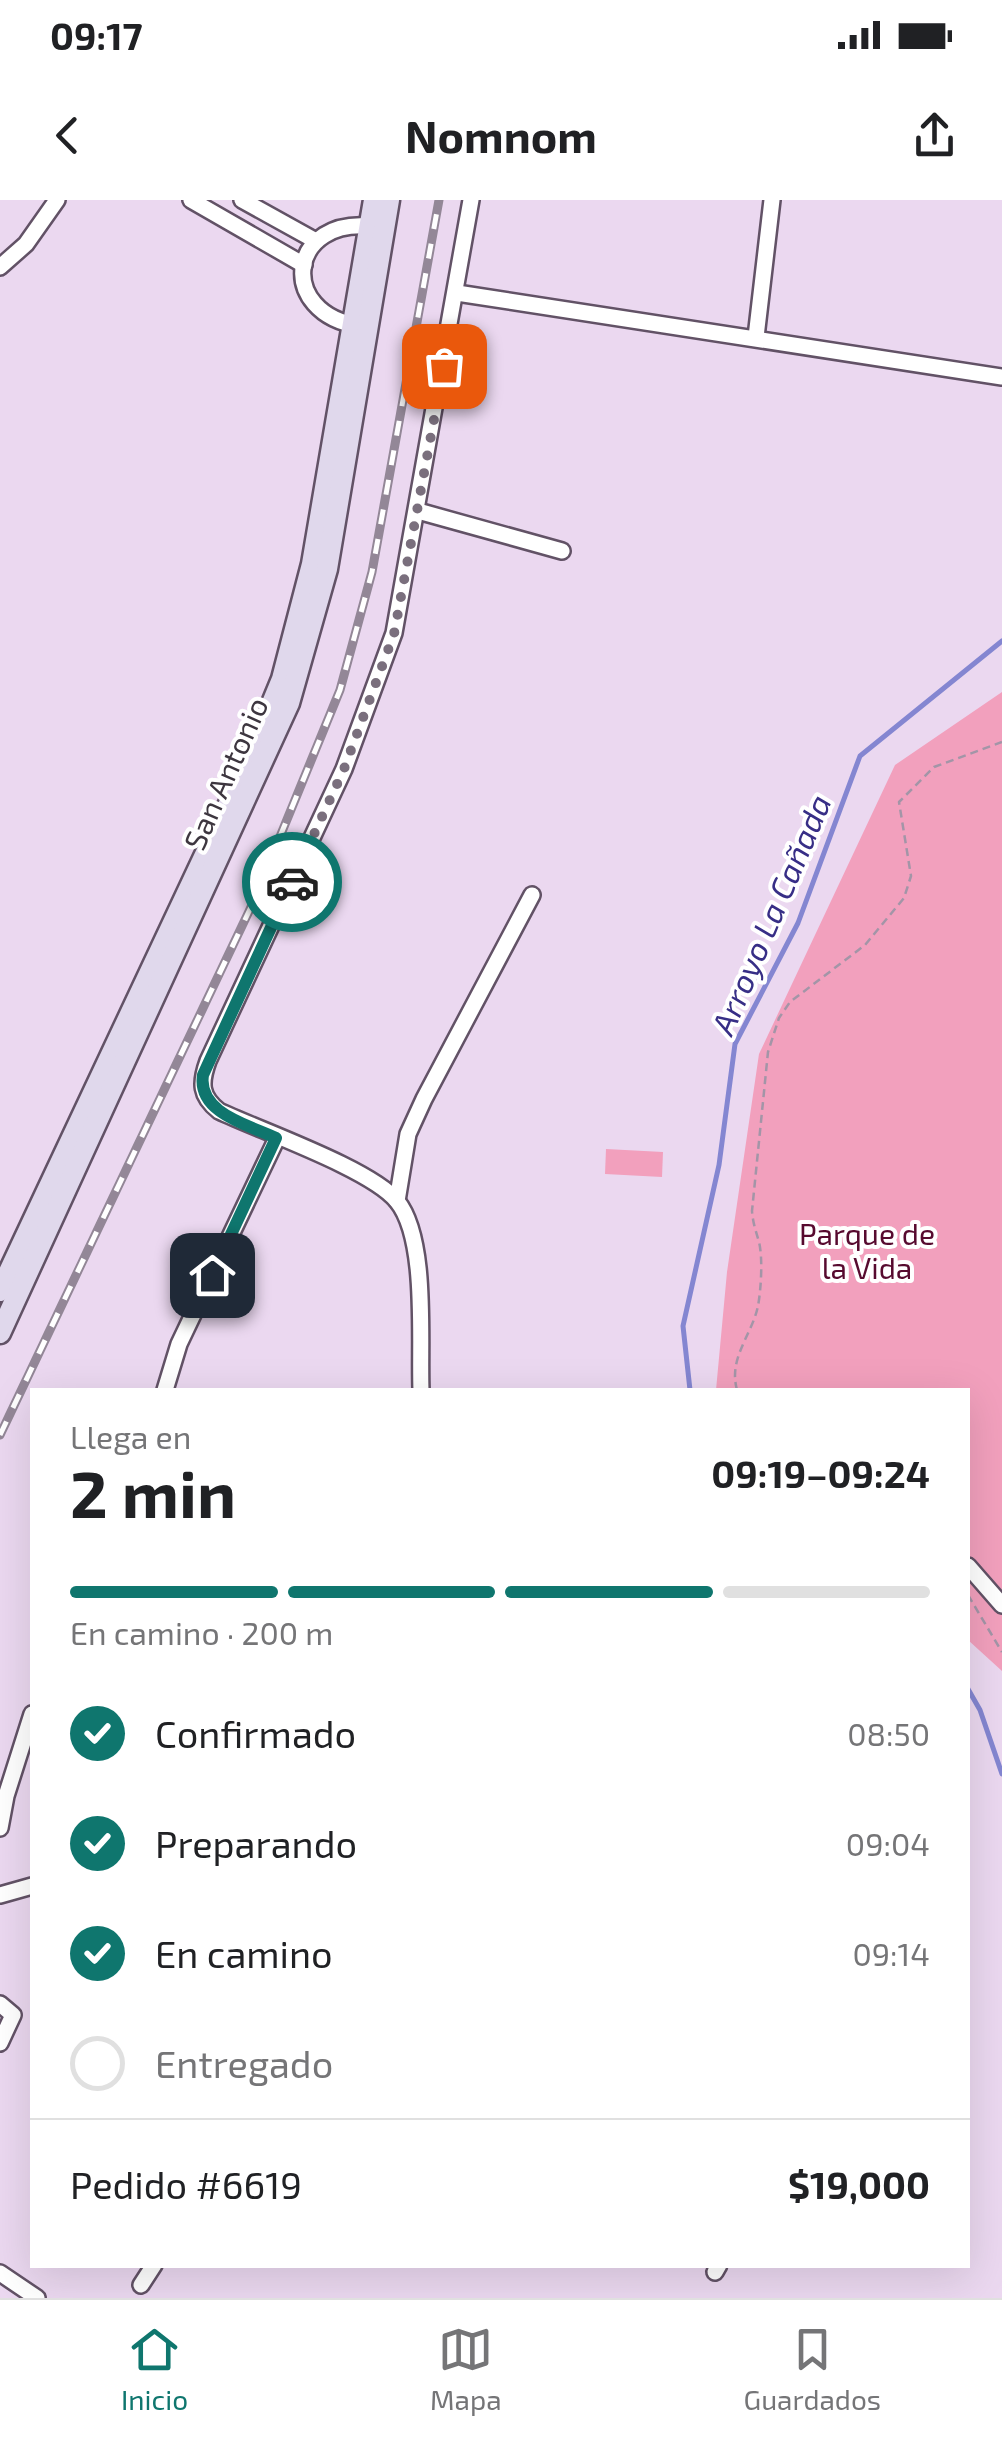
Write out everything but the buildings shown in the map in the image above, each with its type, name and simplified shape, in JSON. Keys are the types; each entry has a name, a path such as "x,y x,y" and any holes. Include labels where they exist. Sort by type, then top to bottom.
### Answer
{"main road":[{"name":"San Antonio","path":"374,200 377,227"},
{"name":"San Antonio","path":"0,1333 289,704 327,568 377,227 389,200"},
{"name":"San Antonio","path":"0,1291 243,774 282,679 312,564 361,326"}],"street":[{"path":"0,267 26,244 57,200"},
{"path":"191,200 304,265"},
{"path":"226,219 239,200 316,241"},
{"path":"397,1201 366,1176 276,1138 209,1103 201,1086 344,769 394,634 471,200"},
{"path":"756,337 772,200"},
{"path":"361,326 332,320 315,306 305,287 304,265 316,241 341,224 377,227"},
{"path":"456,294 1002,377"},
{"path":"418,511 562,551"},
{"path":"421,1388 415,1250 397,1201 402,1160 416,1116 532,895"},
{"path":"166,1388 179,1344 276,1138"},
{"path":"970,1568 1002,1604"},
{"path":"0,1828 26,1749"},
{"path":"0,1895 30,1887"},
{"path":"0,2004 13,2016 0,2042"},
{"path":"141,2285 152,2268"},
{"path":"0,2273 37,2298"}],"path":[{"path":"737,1388 734,1378 739,1352 758,1307 760,1243 753,1228 752,1212 768,1052 780,1018 790,1002 864,945 904,898 911,876 899,802 934,767 1002,742"},
{"path":"970,1598 1002,1652"}],"green space":[{"name":"Parque de la Vida","path":"1002,692 1002,1671 970,1642 970,1388 716,1388 727,1272 759,1054 895,765"},
{"path":"606,1149 663,1152 662,1177 605,1174"}],"waterway":[{"name":"Arroyo La Cañada","path":"690,1388 683,1326 719,1165 735,1044 798,923 860,756 1002,641"},
{"name":"Arroyo La Cañada","path":"970,1692 1002,1774"}],"railway":[{"path":"0,1435 252,905 340,690 372,572 439,200"}],"way so far":[{"path":"292,882 344,769 394,634 444,366"}],"route":[{"path":"212,1275 276,1138 209,1103 201,1086 203,1075 292,882"}]}
